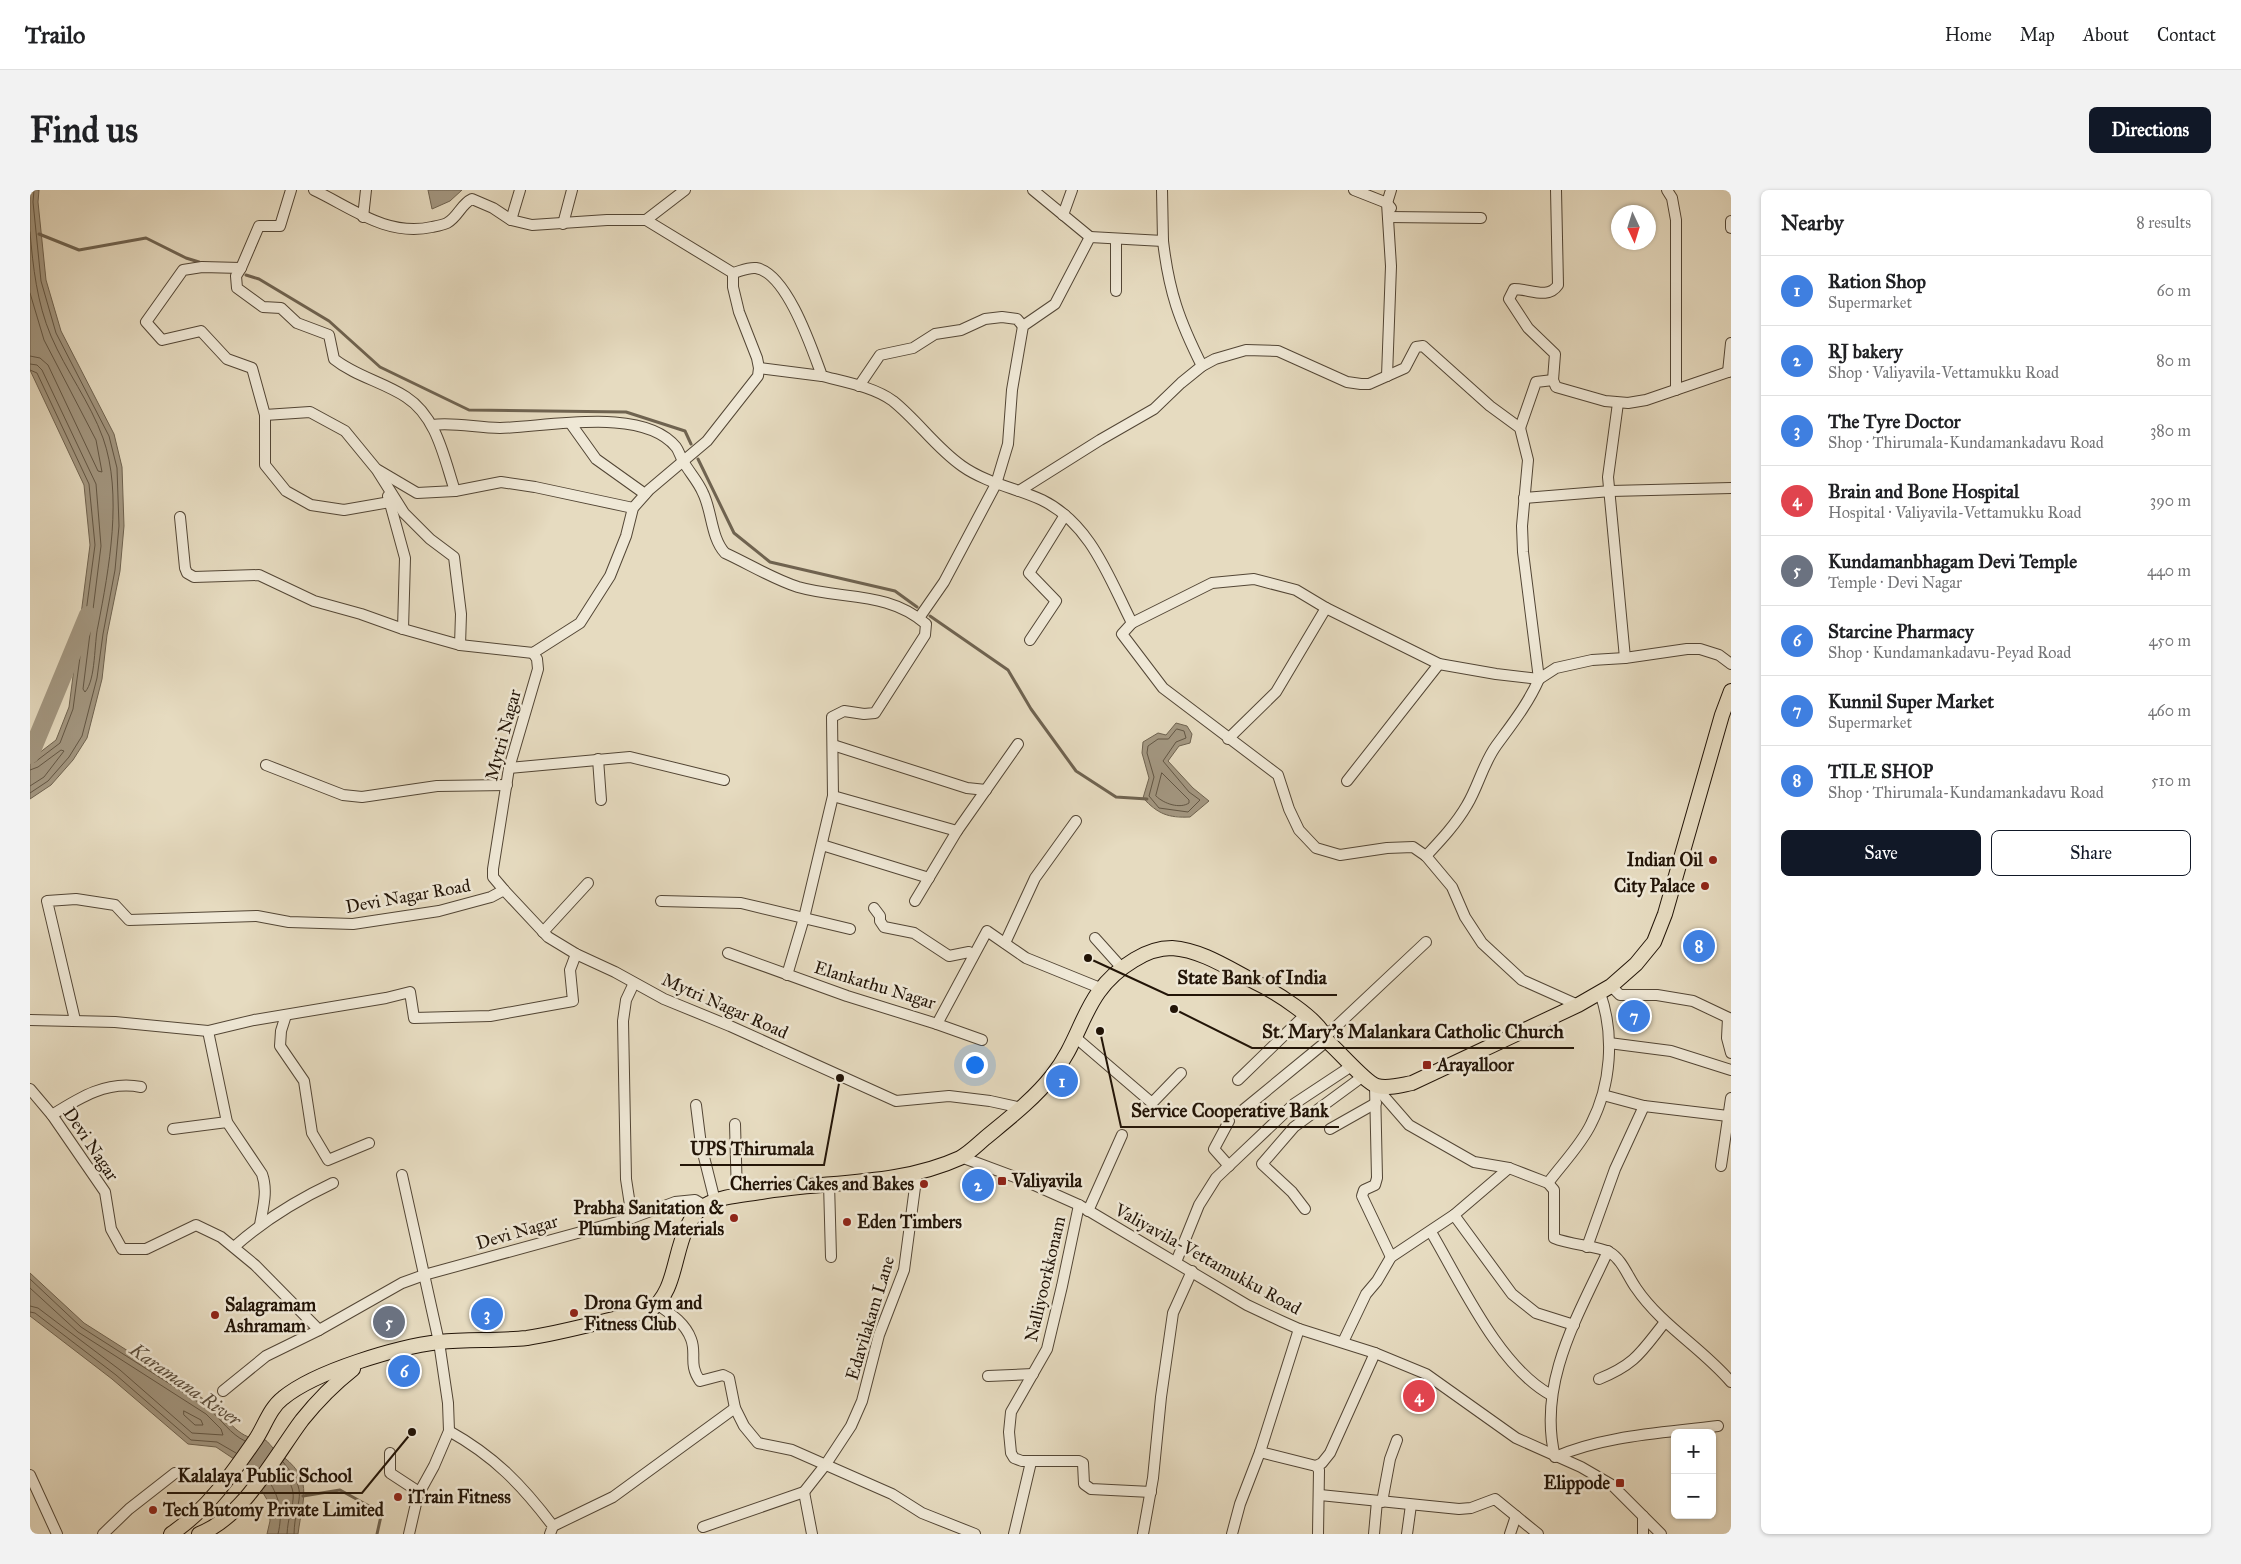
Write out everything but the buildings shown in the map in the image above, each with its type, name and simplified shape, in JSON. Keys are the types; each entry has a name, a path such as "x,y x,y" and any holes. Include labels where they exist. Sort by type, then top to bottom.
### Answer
{"main road":[{"path":"171,1534 200,1513 236,1469 264,1427 271,1410 283,1397 317,1378 366,1359 438,1342 527,1338 649,1311 658,1305 667,1291 687,1229 694,1216 710,1203 737,1196 916,1172 962,1157 1022,1108 1053,1076 1076,1037 1086,1011 1100,988 1121,968 1142,955 1169,948 1182,950 1204,956 1269,989 1304,1015 1353,1065 1362,1077 1376,1086 1388,1087 1412,1083 1606,990 1636,964 1654,942 1665,914 1722,714 1731,691"},
{"path":"199,1534 222,1522 244,1500 327,1390 366,1359"}],"street":[{"path":"291,190 280,226 259,226 236,276 237,288 263,308 280,308 297,324 329,335 334,359 345,368 406,396 422,410 432,425 455,491"},
{"path":"314,190 328,193 364,217 388,226 420,230 446,223 456,215 466,202 472,199 493,208 511,220 532,225 607,220 646,220 733,273 754,268 772,276 783,289 804,331 822,376"},
{"path":"364,217 366,190"},
{"path":"511,220 520,190"},
{"path":"563,224 572,190"},
{"path":"646,220 685,190"},
{"path":"1033,190 1090,237 1163,241"},
{"path":"1063,214 1072,190"},
{"path":"1162,190 1163,241 1168,280 1182,324 1202,366"},
{"path":"1354,190 1387,203 1399,217"},
{"path":"1387,376 1391,266 1387,203 1391,190"},
{"path":"1556,190 1558,285 1553,292 1547,294 1514,289 1509,299 1528,328 1555,354 1553,380 1560,390 1618,403 1646,400 1730,372 1731,343"},
{"path":"1667,190 1672,198 1676,220 1676,390"},
{"path":"1388,217 1481,218"},
{"path":"1730,221 1731,228"},
{"path":"919,618 944,582 996,484 1008,444 1012,390 1023,326 1055,304 1090,237"},
{"path":"1116,239 1116,291"},
{"path":"240,268 183,270 146,322 162,340 200,331 227,359 252,368 265,415 265,465 286,491 311,505 344,510 390,502"},
{"path":"180,517 185,568 187,573 194,577 259,575 314,601 403,629 460,645 533,653 580,623 610,576 626,536 633,508 645,494 707,441 758,376 759,368 737,305 733,273"},
{"path":"859,386 880,355 913,348 935,334 961,330 985,319 1002,317 1017,319 1023,326"},
{"path":"1019,491 1100,440 1154,409 1202,366 1215,359 1246,350 1278,351 1347,382 1370,384 1405,368 1416,347 1423,346 1490,406 1520,428"},
{"path":"759,368 822,376 859,386 892,400 934,442 962,466 996,484 1043,501 1065,515 1083,532 1097,552 1132,623"},
{"path":"1426,856 1450,830 1467,804 1496,747 1532,696 1539,679 1523,552 1522,526 1528,460 1520,428 1536,382 1553,380"},
{"path":"1618,403 1608,477 1611,492 1625,658"},
{"path":"265,415 310,412 345,431 377,470 404,513 430,539 454,557 461,614 460,645"},
{"path":"432,425 448,423 465,427 489,428 611,422 653,431 676,447 703,492 717,539 725,553 799,587 886,601 898,605 926,624 925,635 884,700 871,715 844,711 834,714 832,722 833,796 804,918 788,975"},
{"path":"571,424 602,465 645,494"},
{"path":"377,470 417,492 455,491 501,482 535,487 633,508"},
{"path":"377,470 390,502 404,558 403,629"},
{"path":"1524,498 1611,492 1731,488"},
{"path":"1030,640 1056,601 1029,573 1065,515"},
{"path":"1578,1005 1522,980 1482,943 1465,918 1452,887 1426,856 1414,847 1387,848 1340,855 1316,848 1299,830 1278,775 1163,688 1122,634 1132,623 1212,583 1254,579 1296,590 1326,608 1439,664 1539,679 1556,668 1592,660 1700,649 1719,656 1731,664"},
{"path":"1228,739 1276,692 1326,608"},
{"name":"Mytri Nagar","path":"498,826 509,768 538,669 537,659 533,653"},
{"path":"1347,781 1439,664"},
{"path":"915,901 957,831 1018,744"},
{"path":"833,745 967,788 986,790"},
{"path":"509,768 630,757 724,780"},
{"path":"598,759 601,800"},
{"path":"266,765 343,795 362,797 437,786 507,785"},
{"path":"833,796 957,831"},
{"path":"1005,943 1035,878 1076,822"},
{"name":"Mytri Nagar Road","path":"498,826 494,877 543,932 576,954 664,999 730,1026 896,1102 949,1096 990,1101 1022,1108"},
{"path":"822,845 929,878"},
{"path":"543,932 588,883"},
{"name":"Devi Nagar Road","path":"75,1020 47,901 76,899 115,905 129,920 257,916 289,922 352,924 439,911 491,897 504,890"},
{"path":"661,901 741,903 850,930"},
{"path":"874,908 880,916 880,922 884,927 914,933 949,956 969,952 973,956"},
{"name":"Elankathu Nagar","path":"728,954 937,1024 988,931 1026,958 1100,988"},
{"path":"1096,938 1121,968"},
{"path":"1243,1110 1327,1038 1426,942"},
{"path":"30,1020 75,1020 208,1031 410,992 414,1018 490,1016 573,1001 570,970 576,954"},
{"path":"632,1218 626,1179 623,1021 626,1000 634,982"},
{"path":"1548,1183 1591,1126 1603,1095 1609,1044 1606,990 1620,995 1657,995 1693,1001 1729,1018 1727,1038 1731,1053"},
{"path":"286,1015 280,1031 280,1046 304,1081 312,1132 328,1160 370,1143"},
{"path":"1238,1080 1304,1015"},
{"path":"937,1024 982,1040"},
{"path":"208,1031 227,1122 262,1174 265,1183 266,1191 260,1225"},
{"path":"1076,1037 1152,1103 1181,1073"},
{"path":"1609,1044 1671,1051 1731,1070"},
{"path":"1176,1262 1199,1205 1216,1178 1294,1104 1353,1065"},
{"path":"1305,1209 1262,1164 1294,1127 1362,1077"},
{"path":"52,1115 95,1090 130,1085 140,1087"},
{"path":"1376,1086 1377,1178 1375,1185 1364,1190 1362,1196 1391,1257"},
{"path":"1376,1086 1409,1125 1474,1162 1509,1168 1548,1183 1554,1190 1554,1238 1569,1244 1608,1251 1616,1258 1638,1290 1666,1322 1713,1361 1731,1382"},
{"name":"Devi Nagar","path":"30,1089 52,1115 105,1192 110,1229 122,1249 146,1249 196,1225 221,1237 234,1247 255,1265 319,1330 402,1283 424,1275 632,1218 675,1202 695,1200 710,1203"},
{"path":"1603,1095 1644,1106 1728,1116"},
{"path":"1721,1166 1731,1098"},
{"path":"1330,1129 1376,1103"},
{"path":"696,1105 710,1203"},
{"path":"1587,1247 1615,1169 1644,1106"},
{"path":"1229,1121 1214,1149 1229,1166"},
{"path":"173,1128 227,1122"},
{"path":"735,1124 737,1196"},
{"path":"1088,1211 1122,1135"},
{"name":"Valiyavila-Vettamukku Road","path":"962,1157 1023,1180 1079,1206 1247,1304 1299,1329 1375,1353 1426,1374 1516,1438 1581,1467 1612,1485 1660,1534"},
{"path":"1343,1342 1366,1294 1377,1281 1391,1257 1454,1215 1509,1168"},
{"name":"Edavilakam Lane","path":"804,1492 826,1464 851,1426 862,1401 879,1335 904,1270 916,1172"},
{"path":"402,1175 438,1342 448,1403 449,1431 434,1466 419,1492 409,1534"},
{"path":"234,1247 260,1225 309,1194 333,1183"},
{"path":"829,1183 831,1257"},
{"name":"Nalliyoorkkonam","path":"1031,1462 1014,1458 1011,1453 1009,1432 1011,1412 1047,1349 1079,1206"},
{"path":"1454,1215 1512,1294 1536,1313 1574,1325"},
{"path":"1431,1232 1500,1349 1535,1387 1551,1395"},
{"path":"1608,1251 1574,1325 1551,1395 1550,1436 1556,1457 1567,1452 1625,1438 1718,1426"},
{"path":"1143,1534 1151,1492 1173,1313 1192,1272"},
{"path":"658,1305 678,1319 692,1340 693,1369 700,1381 723,1375 729,1378 735,1408 744,1426 758,1443 792,1450 826,1464 892,1494 922,1513 975,1534"},
{"path":"1599,1379 1619,1371 1634,1362 1666,1322"},
{"path":"1232,1534 1240,1504 1260,1452 1299,1329"},
{"path":"223,1391 266,1356 319,1330"},
{"path":"1260,1452 1316,1466 1322,1463 1330,1453 1375,1353"},
{"path":"988,1376 1033,1374"},
{"path":"449,1431 493,1458 508,1476 525,1489 552,1530 613,1497 735,1408"},
{"path":"1374,1534 1379,1501 1397,1440"},
{"path":"390,1453 390,1473 419,1492"},
{"path":"1014,1534 1031,1462 1079,1461 1082,1463 1084,1484 1087,1487 1151,1492"},
{"path":"1316,1466 1319,1470 1320,1495 1318,1534"},
{"path":"103,1534 129,1509 175,1473"},
{"path":"30,1475 57,1534"},
{"path":"704,1527 804,1492 812,1534"},
{"path":"1320,1495 1411,1505 1471,1508 1495,1499 1538,1534"},
{"path":"1407,1534 1411,1505"},
{"path":"1510,1534 1516,1516"},
{"path":"1643,1516 1643,1534"}],"water":[{"path":"30,190 39,190 38,202 46,280 61,331 114,434 122,467 124,526 120,571 107,635 102,679 87,738 73,760 51,785 30,799 30,760 56,740 69,707 90,545 84,485 30,370"},
{"path":"428,190 462,190 450,201 432,209"},
{"path":"1176,723 1187,726 1192,734 1190,743 1179,746 1168,761 1193,788 1209,801 1190,817 1175,817 1164,814 1143,798 1149,778 1142,753 1143,742 1158,733 1166,735"},
{"path":"30,1273 84,1323 213,1405 241,1433 255,1439 264,1439 289,1462 302,1480 304,1489 298,1534 267,1534 270,1521 269,1503 256,1481 240,1463 216,1447 188,1444 112,1379 30,1316"}],"waterway":[{"path":"39,234 79,250 146,238 186,258 199,262"},
{"path":"246,275 259,279 329,321 380,367 469,410 626,412 685,431 691,444"},
{"path":"698,459 734,533 770,562 895,591 917,607"},
{"name":"Karamana River","path":"30,755 88,615"},
{"path":"930,616 1008,670 1031,709 1076,771 1116,797 1147,799"},
{"path":"303,1496 340,1490 369,1506 381,1516 377,1534"}],"place":[{"name":"Indian Oil","path":"1713,860"},
{"name":"City Palace","path":"1705,886"},
{"name":"TILE SHOP","path":"1699,946"},
{"name":"State Bank of India","path":"1088,958"},
{"name":"St. Mary's Malankara Catholic Church","path":"1174,1009"},
{"name":"Kunnil Super Market","path":"1634,1016"},
{"name":"Service Cooperative Bank","path":"1100,1031"},
{"name":"Arayalloor","path":"1427,1065"},
{"name":"UPS Thirumala","path":"840,1078"},
{"name":"Ration Shop","path":"1062,1081"},
{"name":"Valiyavila","path":"1002,1181"},
{"name":"Cherries Cakes and Bakes","path":"924,1184"},
{"name":"RJ bakery","path":"978,1185"},
{"name":"Prabha Sanitation & Plumbing Materials","path":"734,1218"},
{"name":"Eden Timbers","path":"847,1222"},
{"name":"Drona Gym and Fitness Club","path":"574,1313"},
{"name":"The Tyre Doctor","path":"487,1314"},
{"name":"Salagramam Ashramam","path":"215,1315"},
{"name":"Kundamanbhagam Devi Temple","path":"389,1322"},
{"name":"Starcine Pharmacy","path":"404,1371"},
{"name":"Brain and Bone Hospital","path":"1419,1396"},
{"name":"Kalalaya Public School","path":"412,1432"},
{"name":"Elippode","path":"1620,1483"},
{"name":"iTrain Fitness","path":"398,1497"},
{"name":"Tech Butomy Private Limited","path":"153,1510"}]}
